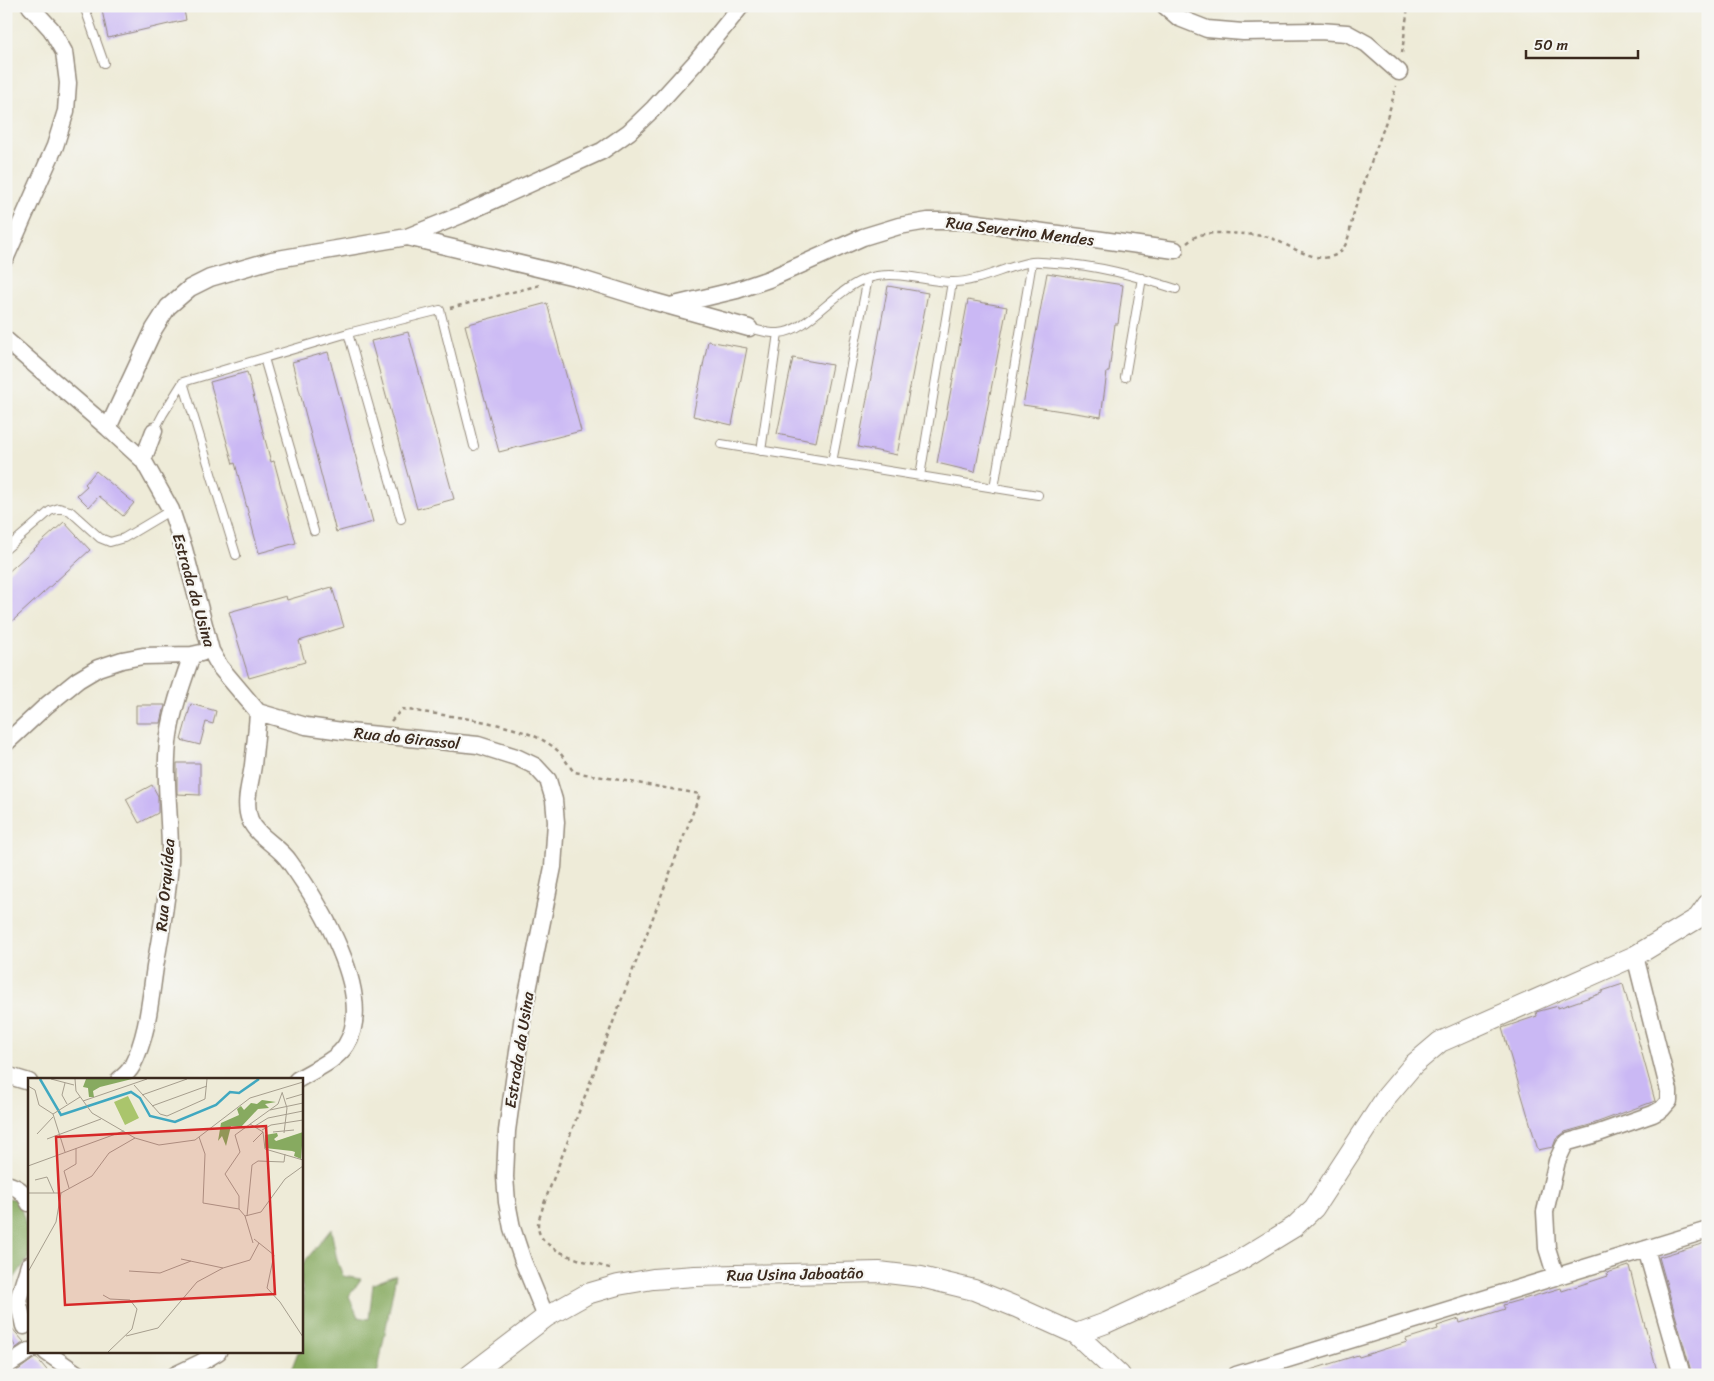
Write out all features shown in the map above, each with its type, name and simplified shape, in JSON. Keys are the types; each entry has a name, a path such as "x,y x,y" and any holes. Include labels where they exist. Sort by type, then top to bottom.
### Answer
{"street":[{"path":"6,257 55,146 66,111 68,83 64,52 51,29 30,6"},
{"path":"108,428 154,330 168,307 190,288 210,278 272,260 407,236 461,215 602,151 629,132 654,108 695,63 741,6"},
{"path":"1165,6 1179,18 1207,29 1243,32 1347,32 1368,44 1399,72"},
{"name":"Rua Severino Mendes","path":"670,306 737,290 769,279 863,237 899,226 928,221 964,222 1175,250"},
{"path":"407,236 575,277 749,328"},
{"name":"Estrada da Usina","path":"6,340 143,460 171,510 184,549 211,651 220,667 258,712"},
{"path":"143,460 154,431"},
{"path":"6,744 47,705 78,680 98,668 122,660 143,656 192,655 211,651"},
{"name":"Rua Orquídea","path":"121,1078 131,1068 141,1044 148,1018 166,903 170,862 170,828 166,783 169,734 176,701 192,655"},
{"path":"258,712 253,766 248,792 250,821 288,860 321,911 344,958 355,1004 353,1028 346,1045 335,1056 300,1078"},
{"name":"Rua do Girassol","path":"258,712 306,726 478,745 516,757 535,766 548,780"},
{"name":"Estrada da Usina","path":"546,1317 523,1261 512,1228 505,1177 507,1131 523,1015 553,867 556,822 554,800 548,780"},
{"path":"1076,1334 1106,1323 1232,1265 1294,1226 1314,1208 1387,1096 1414,1064 1440,1042 1635,956 1705,914"},
{"path":"1556,1277 1546,1248 1545,1212 1557,1161 1564,1146 1568,1142 1653,1114 1662,1110 1670,1101 1635,956"},
{"path":"6,1075 28,1082"},
{"path":"6,1184 18,1188 25,1194 28,1200"},
{"path":"1236,1375 1708,1230"},
{"path":"1646,1249 1682,1375"},
{"path":"27,1327 18,1300 28,1268"},
{"name":"Rua Usina Jaboatão","path":"470,1375 546,1317 587,1294 618,1285 653,1279 695,1276 879,1272 921,1277 974,1290 1076,1334 1120,1375"},
{"path":"6,1366 28,1352"},
{"path":"49,1354 79,1375"},
{"path":"175,1375 200,1364 215,1354"}],"lane":[{"path":"84,6 104,63"},
{"path":"994,488 1032,262"},
{"path":"749,328 778,333 789,331 802,324 856,283 868,278 904,276 952,282 972,280 1032,262 1082,265 1142,278 1176,289"},
{"path":"832,462 868,278"},
{"path":"1125,377 1142,278"},
{"path":"920,476 952,282"},
{"path":"154,431 162,414 183,382 348,333 440,310 474,446"},
{"path":"348,333 401,518"},
{"path":"761,451 778,333"},
{"path":"264,358 314,531"},
{"path":"183,382 236,555"},
{"path":"721,444 1038,495"},
{"path":"6,549 50,511 59,508 70,511 100,538 110,542 124,538 171,510"}],"path":[{"path":"1175,250 1200,234 1231,233 1269,237 1316,257 1330,256 1339,252 1346,243 1359,196 1390,110 1399,72 1408,6"},
{"path":"440,310 546,284"},
{"path":"376,735 402,709 497,724 533,735 560,752 574,772 700,794 543,1206 538,1226 543,1238 556,1250 573,1258 617,1270"}],"green space":[{"path":"6,1198 18,1199 25,1221 28,1258 14,1279 8,1308 6,1308"},
{"path":"331,1229 337,1260 343,1276 361,1279 349,1296 358,1317 369,1319 373,1284 396,1275 377,1375 289,1375 297,1354 302,1354 304,1298 302,1265"}],"building":[{"path":"101,6 165,6 165,9 183,6 186,20 108,38"},
{"path":"1047,273 1123,285 1101,417 1023,405"},
{"path":"888,286 928,293 897,455 858,447"},
{"path":"968,300 1007,307 975,472 937,463"},
{"path":"547,303 581,431 499,452 465,325"},
{"path":"408,332 454,499 417,509 371,341"},
{"path":"708,341 747,348 732,425 693,416"},
{"path":"328,352 373,522 336,532 292,362"},
{"path":"793,358 832,365 816,442 777,434"},
{"path":"247,372 271,462 274,461 296,543 259,553 235,463 233,464 210,382"},
{"path":"96,471 134,503 123,516 99,496 89,507 77,495 87,486 85,484"},
{"path":"64,522 90,550 6,627 6,574"},
{"path":"332,587 344,627 299,641 305,662 249,678 229,612 286,596 287,600"},
{"path":"191,704 216,711 213,724 206,722 200,745 181,740"},
{"path":"136,705 165,705 161,723 136,723"},
{"path":"177,763 200,763 200,795 177,794"},
{"path":"152,785 158,796 158,813 139,823 126,799"},
{"path":"1623,984 1655,1101 1590,1125 1565,1132 1556,1139 1553,1147 1538,1150 1502,1028 1537,1016 1536,1012 1558,1006 1558,1008"},
{"path":"1708,1242 1708,1375 1692,1375 1659,1257"},
{"path":"1629,1266 1658,1375 1304,1375 1304,1372 1407,1342 1406,1339 1438,1329 1437,1326 1459,1319 1460,1323 1505,1309 1503,1305 1561,1288 1562,1291 1608,1276 1607,1273"},
{"path":"10,1326 24,1342 16,1348 6,1329"},
{"path":"36,1357 51,1375 21,1375 17,1371"}]}
